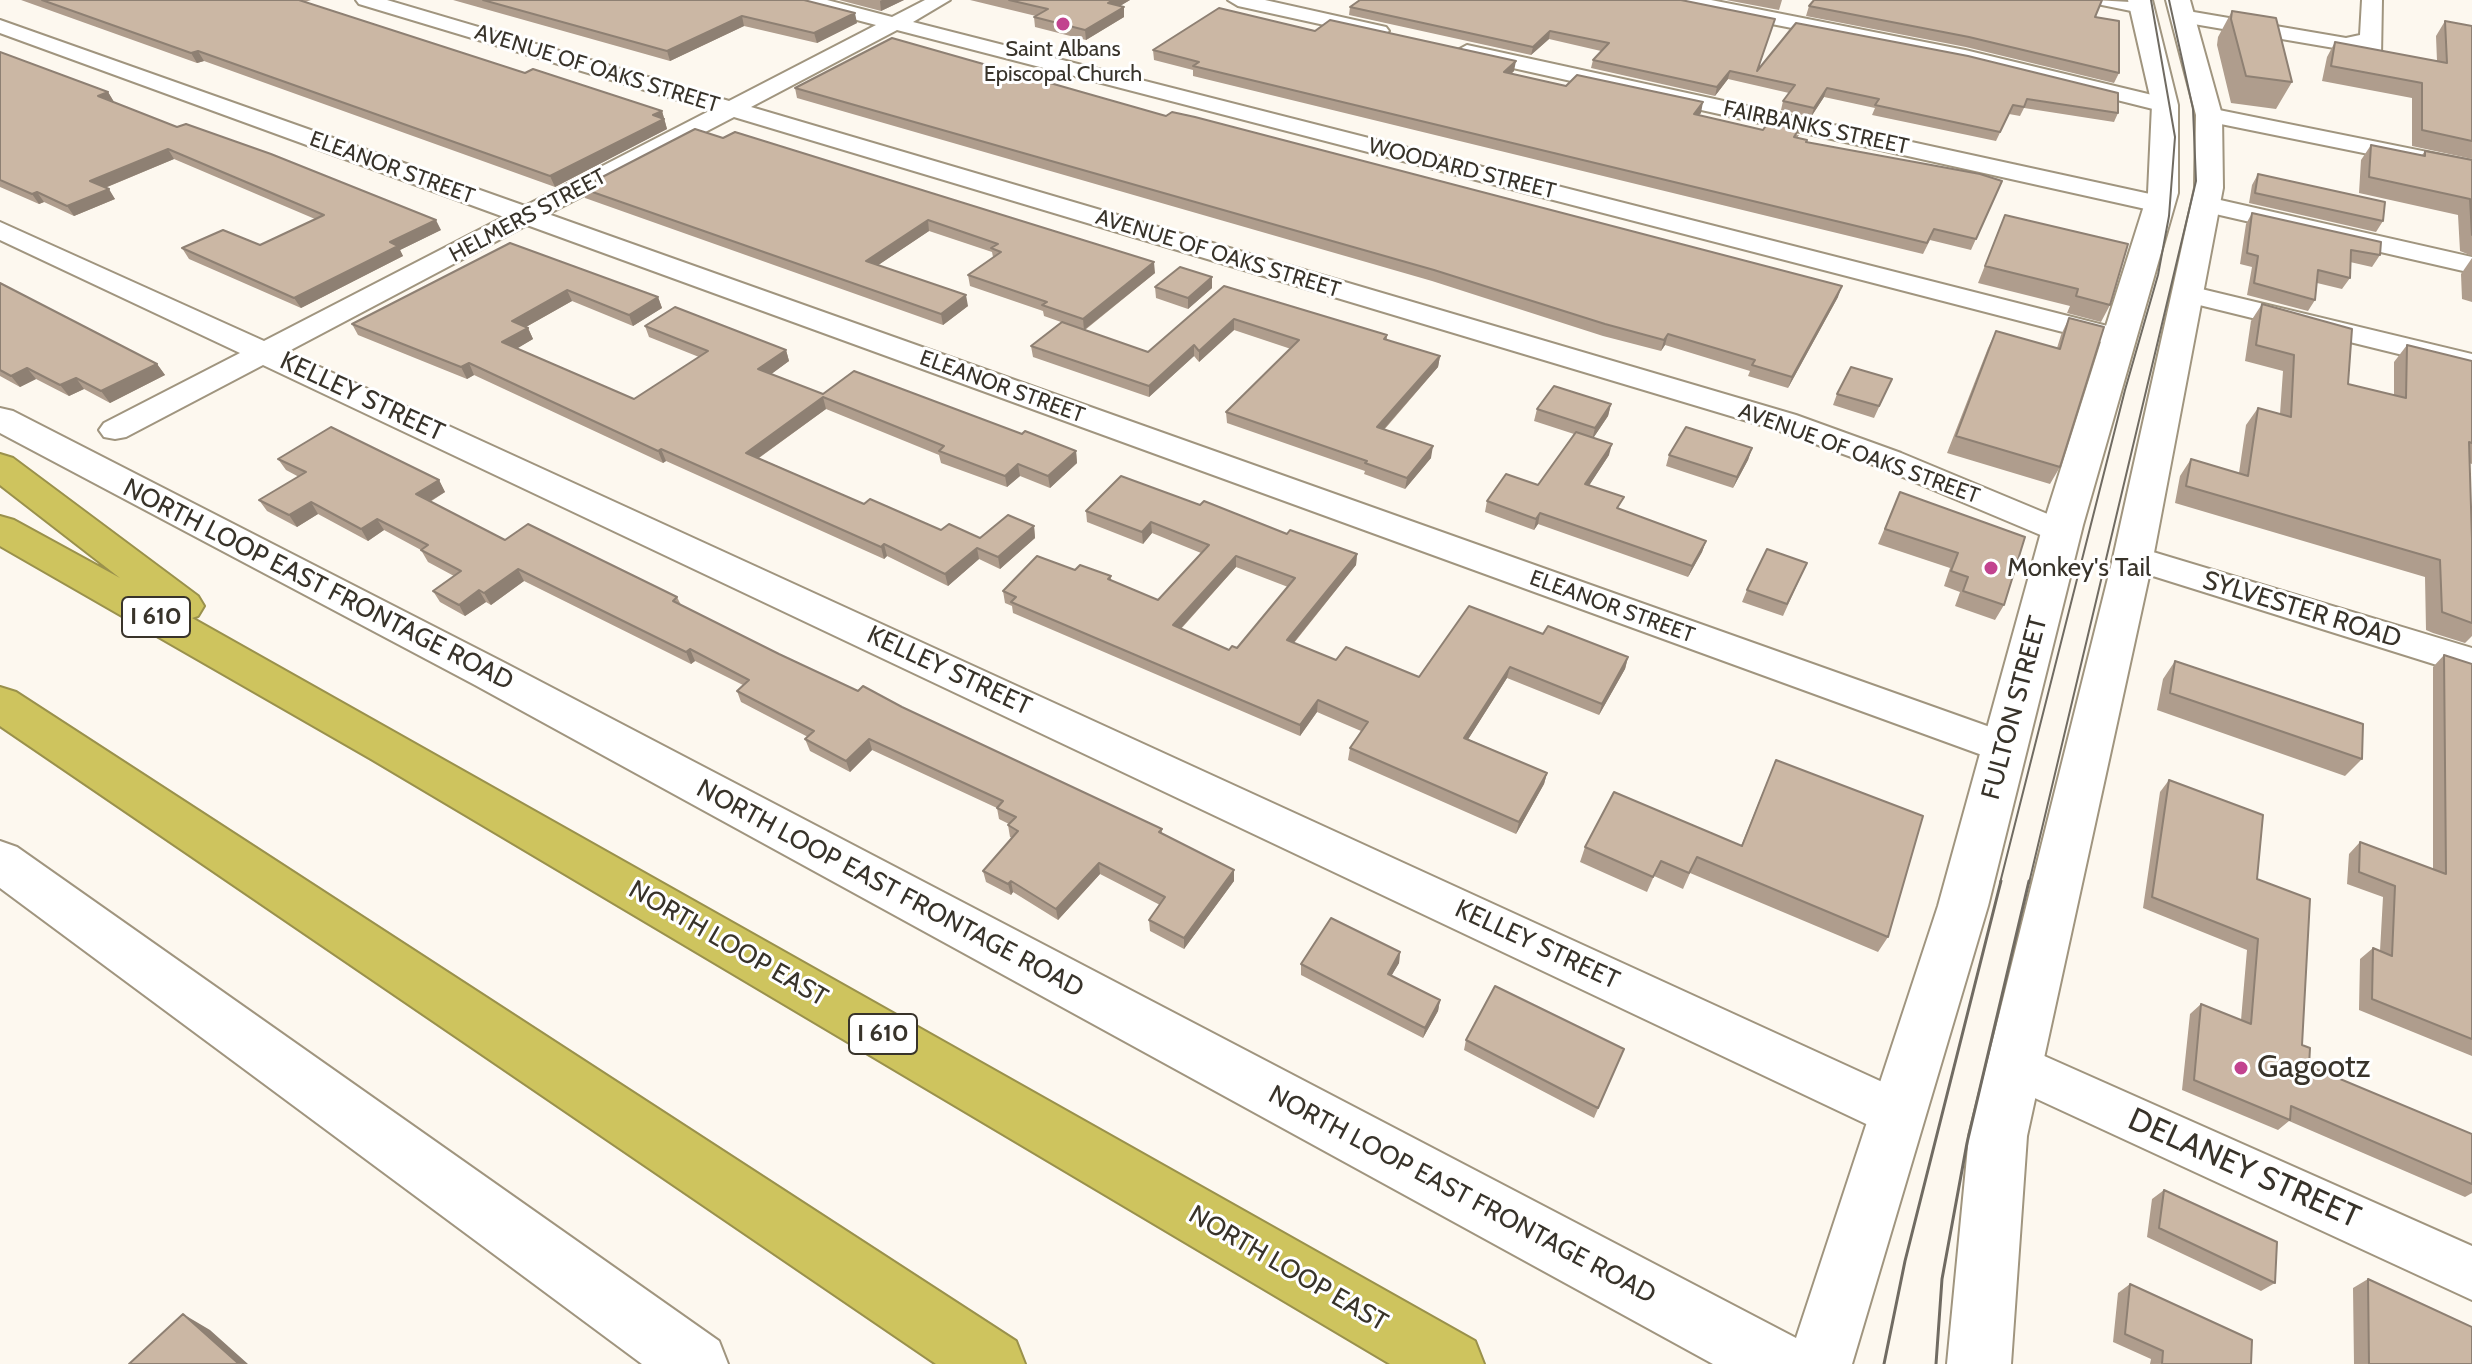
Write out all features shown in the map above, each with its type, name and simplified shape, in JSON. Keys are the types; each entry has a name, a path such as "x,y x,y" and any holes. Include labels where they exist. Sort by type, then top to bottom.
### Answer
{"highway":[{"path":"0,466 313,705"},
{"name":"NORTH LOOP EAST","path":"0,529 313,705 1452,1364"},
{"path":"0,704 993,1364"},
{"path":"0,716 107,776"}],"main road":[{"name":"FULTON STREET","path":"1820,1364 1963,906 2062,533 2163,193 2165,105 2160,6"},
{"path":"1979,1364 1998,1136 2133,558 2207,205 2209,115 2160,6"},
{"name":"NORTH LOOP EAST FRONTAGE ROAD","path":"0,419 504,681 1778,1364"},
{"path":"0,861 696,1364"}],"street":[{"name":"AVENUE OF OAKS STREET","path":"366,0 1785,422 1890,460 2062,533"},
{"name":"WOODARD STREET","path":"803,0 2120,338"},
{"name":"HELMERS STREET","path":"115,430 940,0"},
{"path":"1238,0 1406,37"},
{"path":"1680,0 2014,67 2165,105"},
{"path":"2104,0 2160,6 2370,48 2372,0"},
{"name":"ELEANOR STREET","path":"0,26 2004,748"},
{"name":"FAIRBANKS STREET","path":"1450,47 2159,204"},
{"path":"2209,115 2472,168"},
{"path":"2207,205 2472,265"},
{"name":"KELLEY STREET","path":"0,230 1898,1114"},
{"path":"2189,294 2472,363"},
{"name":"SYLVESTER ROAD","path":"2133,558 2472,662"},
{"name":"DELANEY STREET","path":"2015,1065 2472,1273"}],"building":[{"path":"42,0 299,0 525,73 533,69 662,111 653,115 664,119 550,176 198,51 191,53"},
{"path":"483,0 804,0 855,13 814,33 742,16 667,51"},
{"path":"1009,0 1113,0 1108,3 1124,7 1085,30 1034,17 1048,9"},
{"path":"1360,0 1681,0 1775,19 1757,71 1796,23 1968,56 2118,93 2118,113 2027,99 2024,107 2013,105 2000,132 1875,105 1879,99 1827,88 1814,108 1783,101 1795,85 1730,71 1717,87 1593,60 1609,43 1550,31 1533,47 1350,7"},
{"path":"1814,0 2102,0 2095,17 2119,21 2119,73 1969,37 1809,6"},
{"path":"1219,8 1315,31 1330,20 1516,61 1504,72 1566,86 1577,75 1703,102 1694,114 1763,130 1771,118 1802,124 1794,137 1806,142 1980,174 2002,181 1976,239 1934,229 1927,243 1193,66 1199,62 1153,50"},
{"path":"2232,11 2276,18 2292,82 2246,76 2231,19"},
{"path":"2445,21 2472,26 2472,141 2422,130 2422,83 2331,66 2335,42 2447,63"},
{"path":"892,38 1166,116 1172,112 1195,117 1842,286 1792,377 1752,365 1755,360 1668,334 1664,340 1605,324 1434,270 795,88"},
{"path":"0,52 108,92 98,96 177,127 186,124 271,154 436,220 390,242 398,246 294,298 182,248 223,230 260,245 324,215 168,149 90,181 109,189 67,206 0,180"},
{"path":"695,129 723,138 735,132 1154,262 1083,319 1042,305 1047,302 968,275 1001,252 991,248 998,244 928,220 866,261 966,295 941,314 581,188"},
{"path":"2371,145 2425,156 2425,151 2472,160 2472,235 2470,199 2369,177"},
{"path":"2258,174 2385,202 2383,221 2255,193"},
{"path":"2252,213 2381,242 2380,255 2351,250 2350,278 2318,270 2315,300 2254,283 2258,256 2247,253"},
{"path":"2005,215 2128,244 2110,305 2076,296 2078,289 1985,266"},
{"path":"510,243 658,297 629,315 567,290 512,321 528,328 502,342 634,399 708,351 645,326 675,307 786,350 758,369 823,394 854,371 1076,451 1048,476 1018,464 1005,476 939,451 944,446 823,397 746,453 864,504 870,499 941,530 949,524 980,538 1008,515 1034,526 998,557 977,548 945,574 884,544 881,547 661,449 658,451 469,363 461,367 352,324"},
{"path":"1180,267 1212,277 1188,298 1155,287"},
{"path":"0,283 157,364 101,391 76,378 60,385 27,368 11,376 0,370"},
{"path":"1224,286 1387,335 1384,339 1440,356 1377,427 1433,446 1407,478 1226,412 1299,340 1234,319 1199,351 1194,345 1149,386 1031,346 1062,322 1148,352"},
{"path":"2262,304 2352,329 2348,384 2406,398 2407,345 2472,361 2472,443 2469,442 2472,623 2442,612 2440,560 2186,486 2191,459 2248,476 2258,408 2291,417 2294,355 2256,345"},
{"path":"2069,318 2104,327 2060,467 1956,436 1996,331 2060,349"},
{"path":"1851,367 1892,379 1879,406 1837,394"},
{"path":"1554,386 1611,404 1595,428 1537,409"},
{"path":"331,427 439,480 416,494 505,540 528,524 677,597 673,601 779,654 858,691 863,686 1162,829 1159,832 1234,870 1184,938 1149,920 1165,897 1099,863 1056,909 1011,881 1008,884 983,871 1018,831 1008,825 1016,817 997,808 1003,801 869,739 846,761 805,739 814,731 737,691 749,680 518,569 484,593 479,590 459,605 433,591 461,571 421,550 428,545 377,519 361,529 311,502 289,515 259,500 306,472 278,459"},
{"path":"1686,427 1752,448 1737,477 1669,455"},
{"path":"1576,432 1612,444 1585,484 1624,497 1617,508 1706,541 1692,566 1540,513 1536,519 1487,501 1506,474 1538,485"},
{"path":"1121,476 1200,505 1204,501 1287,534 1290,530 1357,554 1287,640 1336,660 1346,647 1419,677 1469,606 1543,634 1548,626 1628,657 1602,704 1510,667 1464,738 1547,773 1519,822 1350,748 1368,722 1318,700 1300,725 1011,602 1016,597 1003,591 1037,556 1075,570 1080,565 1111,576 1108,579 1158,600 1209,545 1151,522 1142,532 1086,511","holes":["1236,556 1295,578 1237,648 1232,646 1229,650 1173,625"]},
{"path":"1900,492 2025,537 2004,605 1963,591 1968,577 1951,571 1958,553 1885,529"},
{"path":"1767,549 1807,563 1787,604 1747,590"},
{"path":"2444,655 2472,664 2472,1039 2372,999 2373,948 2392,956 2395,886 2359,872 2360,842 2446,874"},
{"path":"2175,661 2363,724 2362,759 2170,693"},
{"path":"1776,760 1923,816 1888,937 1697,857 1689,873 1661,861 1653,877 1585,847 1614,792 1742,846"},
{"path":"2169,780 2263,815 2257,879 2310,899 2302,1045 2310,1048 2309,1066 2472,1134 2472,1184 2291,1106 2290,1120 2194,1080 2201,1004 2251,1024 2258,939 2152,897"},
{"path":"1331,918 1400,952 1388,974 1440,1000 1425,1028 1301,964"},
{"path":"1495,986 1624,1049 1598,1108 1466,1040"},
{"path":"2164,1190 2277,1242 2275,1283 2159,1228"},
{"path":"2368,1279 2472,1327 2472,1364 2369,1364"},
{"path":"2130,1284 2252,1340 2251,1364 2162,1364 2163,1351 2125,1334"},
{"path":"183,1314 239,1364 129,1364"}],"tram line":[{"path":"2000,883 2125,390 2158,275 2169,216 2175,137 2151,0"},
{"path":"2029,883 2196,181 2193,109 2169,0"},
{"path":"1884,1364 1905,1261 2001,881"},
{"path":"1936,1364 1942,1279 1967,1143 2029,881"}],"place":[{"name":"Saint Albans Episcopal Church","path":"1063,24"},
{"name":"Monkey's Tail","path":"1991,568"},
{"name":"Gagootz","path":"2241,1068"}]}
